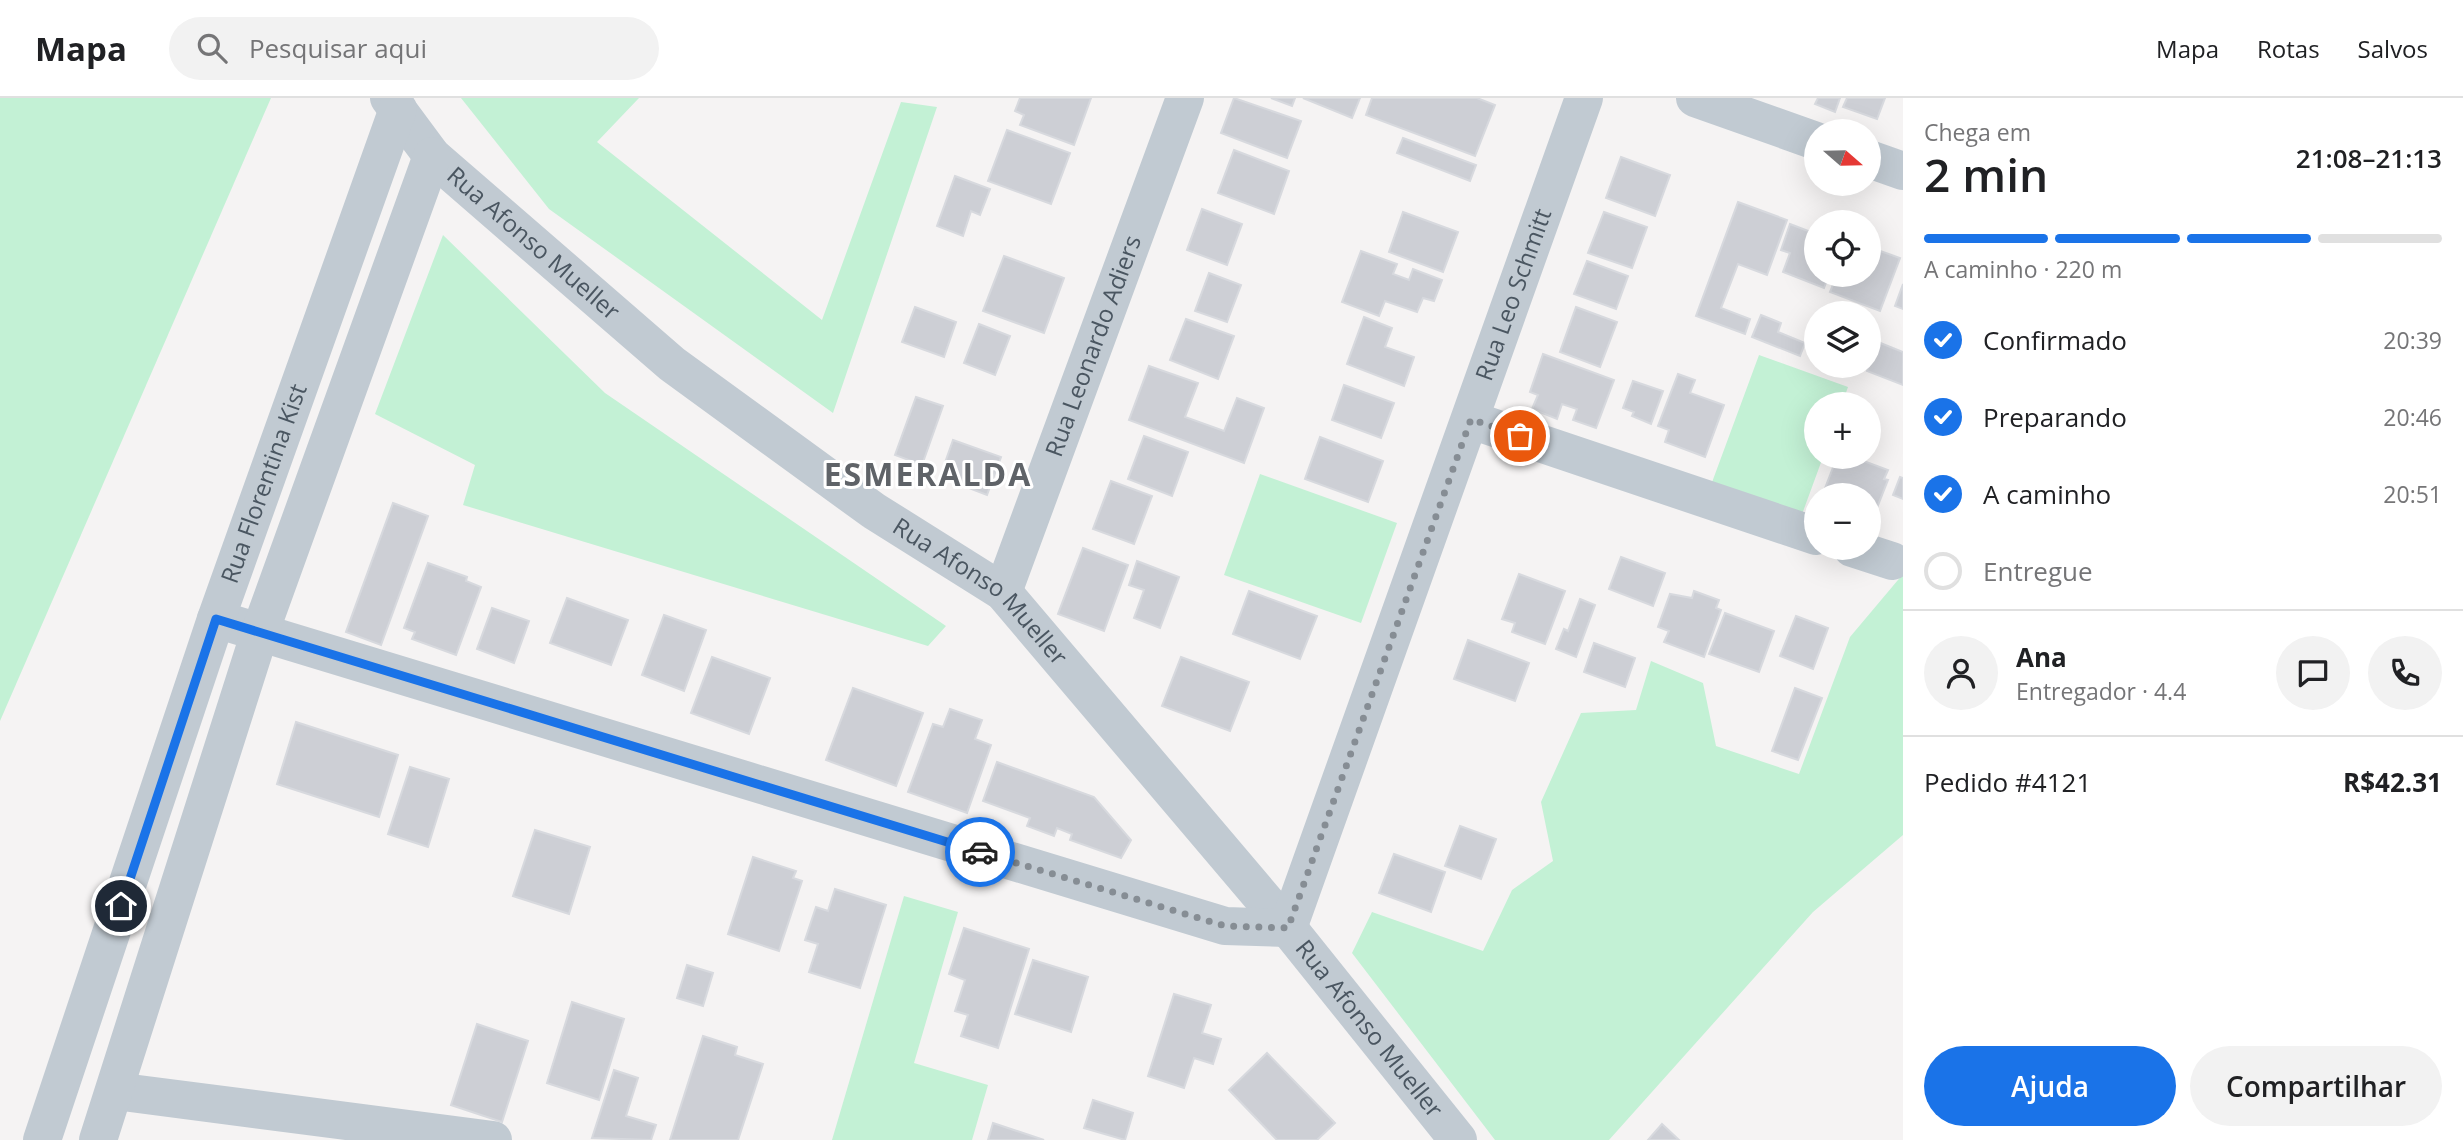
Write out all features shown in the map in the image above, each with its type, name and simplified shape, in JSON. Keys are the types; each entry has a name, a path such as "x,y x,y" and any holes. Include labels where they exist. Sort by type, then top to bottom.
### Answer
{"street":[{"name":"Rua Leonardo Adiers","path":"1003,592 1185,98"},
{"name":"Rua Leo Schmitt","path":"1288,928 1584,98"},
{"path":"1695,98 1804,137"},
{"name":"Rua Afonso Mueller","path":"393,104 432,156 671,364 874,511 1003,592 1288,928 1458,1140"},
{"name":"Rua Florentina Kist","path":"42,1140 216,619 393,104"},
{"name":"Rua Florentina Kist","path":"98,1140 116,1091 260,632 432,156"},
{"path":"1881,163 1903,171"},
{"path":"1471,419 1804,532"},
{"path":"1881,557 1892,561"},
{"path":"216,619 1225,926 1288,928"},
{"path":"116,1091 493,1140"}],"green space":[{"path":"0,98 271,98 0,721"},
{"path":"461,98 639,98 597,142 822,320 901,102 937,107 833,413 549,209"},
{"path":"443,235 605,393 946,626 928,646 463,505 475,465 375,414"},
{"path":"1759,355 1804,371 1804,378 1823,378 1848,387 1846,392 1804,392 1804,469 1819,469 1813,483 1804,483 1804,509 1801,517 1711,485"},
{"path":"1260,474 1397,523 1361,623 1224,575"},
{"path":"1903,574 1903,835 1813,912 1609,1140 1495,1140 1352,953 1372,912 1483,951 1512,890 1553,861 1541,802 1581,713 1636,710 1651,661 1703,683 1716,746 1799,774 1850,637"},
{"path":"904,896 958,912 914,1063 988,1085 972,1140 832,1140"}],"building":[{"path":"1020,98 1091,98 1074,145 1020,125 1024,115 1015,111"},
{"path":"1234,98 1301,121 1287,158 1221,133"},
{"path":"1271,98 1295,98 1292,106"},
{"path":"1303,98 1360,98 1352,118"},
{"path":"1372,98 1477,98 1495,105 1475,156 1366,115"},
{"path":"1818,98 1840,98 1835,112 1815,104"},
{"path":"1847,98 1885,98 1877,119 1843,107"},
{"path":"1007,130 1070,153 1051,204 988,181"},
{"path":"1403,138 1476,165 1470,181 1397,153"},
{"path":"1234,150 1289,171 1274,214 1218,193"},
{"path":"1621,157 1670,175 1655,216 1606,198"},
{"path":"955,176 990,189 980,215 971,211 963,236 937,226"},
{"path":"1738,202 1787,220 1767,275 1738,264 1721,308 1750,319 1745,334 1696,316"},
{"path":"1202,209 1242,224 1227,265 1187,250"},
{"path":"1403,212 1458,232 1443,272 1389,252"},
{"path":"1604,212 1647,227 1632,268 1588,253"},
{"path":"1790,224 1804,229 1804,280 1783,272 1790,253 1781,250"},
{"path":"1361,251 1397,264 1393,274 1409,280 1413,269 1442,280 1434,301 1423,298 1417,312 1385,301 1379,316 1342,302"},
{"path":"1881,251 1900,258 1881,308 1881,301 1854,301 1830,292 1832,287 1881,287"},
{"path":"1004,256 1064,278 1044,333 983,311"},
{"path":"1587,261 1628,276 1616,309 1574,294"},
{"path":"1209,273 1241,285 1227,322 1195,311"},
{"path":"1903,284 1903,309 1895,306"},
{"path":"915,307 956,322 944,357 902,342"},
{"path":"1576,307 1617,322 1600,367 1560,352"},
{"path":"1761,315 1781,323 1778,332 1804,343 1804,346 1800,356 1752,337"},
{"path":"1364,317 1392,328 1385,347 1414,357 1404,386 1347,364"},
{"path":"1186,319 1234,336 1218,379 1170,360"},
{"path":"979,324 1010,336 995,375 964,363"},
{"path":"1881,343 1903,352 1903,385 1881,376"},
{"path":"1543,354 1614,380 1596,428 1573,420 1577,409 1562,404 1557,419 1532,409 1538,395 1530,392"},
{"path":"1149,366 1198,383 1185,417 1224,431 1237,398 1264,408 1244,463 1129,420"},
{"path":"1678,374 1695,380 1690,393 1724,405 1705,457 1665,442 1669,430 1658,426"},
{"path":"1633,381 1663,391 1651,424 1632,416 1634,412 1623,408"},
{"path":"1344,385 1394,403 1381,438 1332,420"},
{"path":"916,397 943,406 922,465 895,455"},
{"path":"1144,436 1188,452 1172,496 1128,479"},
{"path":"1320,437 1383,461 1368,502 1305,479"},
{"path":"953,440 1001,457 987,495 940,477"},
{"path":"1881,467 1888,470 1884,479 1888,480 1881,498 1881,483 1827,483 1832,469"},
{"path":"1900,477 1903,478 1903,499 1893,495"},
{"path":"1111,481 1152,496 1134,544 1093,529"},
{"path":"393,503 428,516 381,645 346,632"},
{"path":"1083,548 1128,565 1104,631 1058,614"},
{"path":"1621,557 1665,573 1653,606 1609,589"},
{"path":"1137,561 1179,577 1160,628 1134,618 1144,590 1129,585"},
{"path":"428,563 467,577 466,581 481,587 456,655 412,639 415,632 404,628"},
{"path":"1519,574 1565,591 1545,644 1512,632 1515,623 1502,619"},
{"path":"1249,591 1317,616 1300,659 1233,634"},
{"path":"1694,591 1719,600 1716,608 1721,610 1704,657 1664,642 1669,631 1658,627 1670,594 1692,598"},
{"path":"567,598 628,620 611,665 550,643"},
{"path":"1580,599 1595,605 1576,657 1556,649 1564,629 1568,631"},
{"path":"492,608 529,621 514,663 477,649"},
{"path":"1725,613 1774,631 1759,672 1709,654"},
{"path":"664,615 706,630 684,691 642,675"},
{"path":"1796,616 1828,628 1813,669 1780,656"},
{"path":"1468,640 1529,663 1515,701 1454,679"},
{"path":"1594,643 1635,658 1625,687 1584,672"},
{"path":"712,657 770,678 749,734 691,713"},
{"path":"1181,657 1249,682 1230,731 1162,706"},
{"path":"853,688 923,713 896,786 826,760"},
{"path":"1795,688 1822,698 1798,760 1772,751"},
{"path":"950,709 982,720 975,739 991,745 967,813 908,792 933,724 943,727"},
{"path":"296,722 398,755 379,817 277,784"},
{"path":"997,762 1094,797 1131,840 1121,858 1070,840 1072,834 1057,828 1054,836 1027,826 1030,818 983,801"},
{"path":"410,767 449,779 428,847 388,834"},
{"path":"1460,826 1496,839 1481,879 1445,866"},
{"path":"535,830 590,847 569,914 513,896"},
{"path":"1394,854 1445,872 1431,912 1379,893"},
{"path":"753,857 796,871 793,878 802,881 779,951 728,934"},
{"path":"835,889 886,905 860,988 809,972 818,944 805,940 816,907 828,911"},
{"path":"964,928 1029,949 998,1048 961,1036 968,1015 955,1011 965,980 949,974"},
{"path":"1033,960 1088,977 1071,1032 1015,1014"},
{"path":"687,965 713,973 703,1006 677,998"},
{"path":"1174,994 1211,1005 1202,1033 1221,1039 1213,1064 1194,1058 1184,1088 1148,1076"},
{"path":"572,1002 624,1019 599,1100 547,1083"},
{"path":"477,1024 528,1041 502,1122 451,1105"},
{"path":"703,1036 737,1047 735,1055 763,1064 738,1140 670,1140"},
{"path":"1267,1053 1335,1123 1317,1140 1277,1140 1229,1090"},
{"path":"614,1070 638,1078 626,1116 656,1125 651,1140 592,1138"},
{"path":"1093,1100 1133,1113 1125,1140 1084,1128"},
{"path":"993,1123 1044,1140 988,1140"},
{"path":"1662,1124 1679,1140 1648,1140"}],"way so far":[{"path":"980,852 1225,926 1288,928 1471,419 1520,436"}],"district":[{"name":"ESMERALDA","path":"928,475"}],"route":[{"path":"121,906 216,619 980,852"}]}
